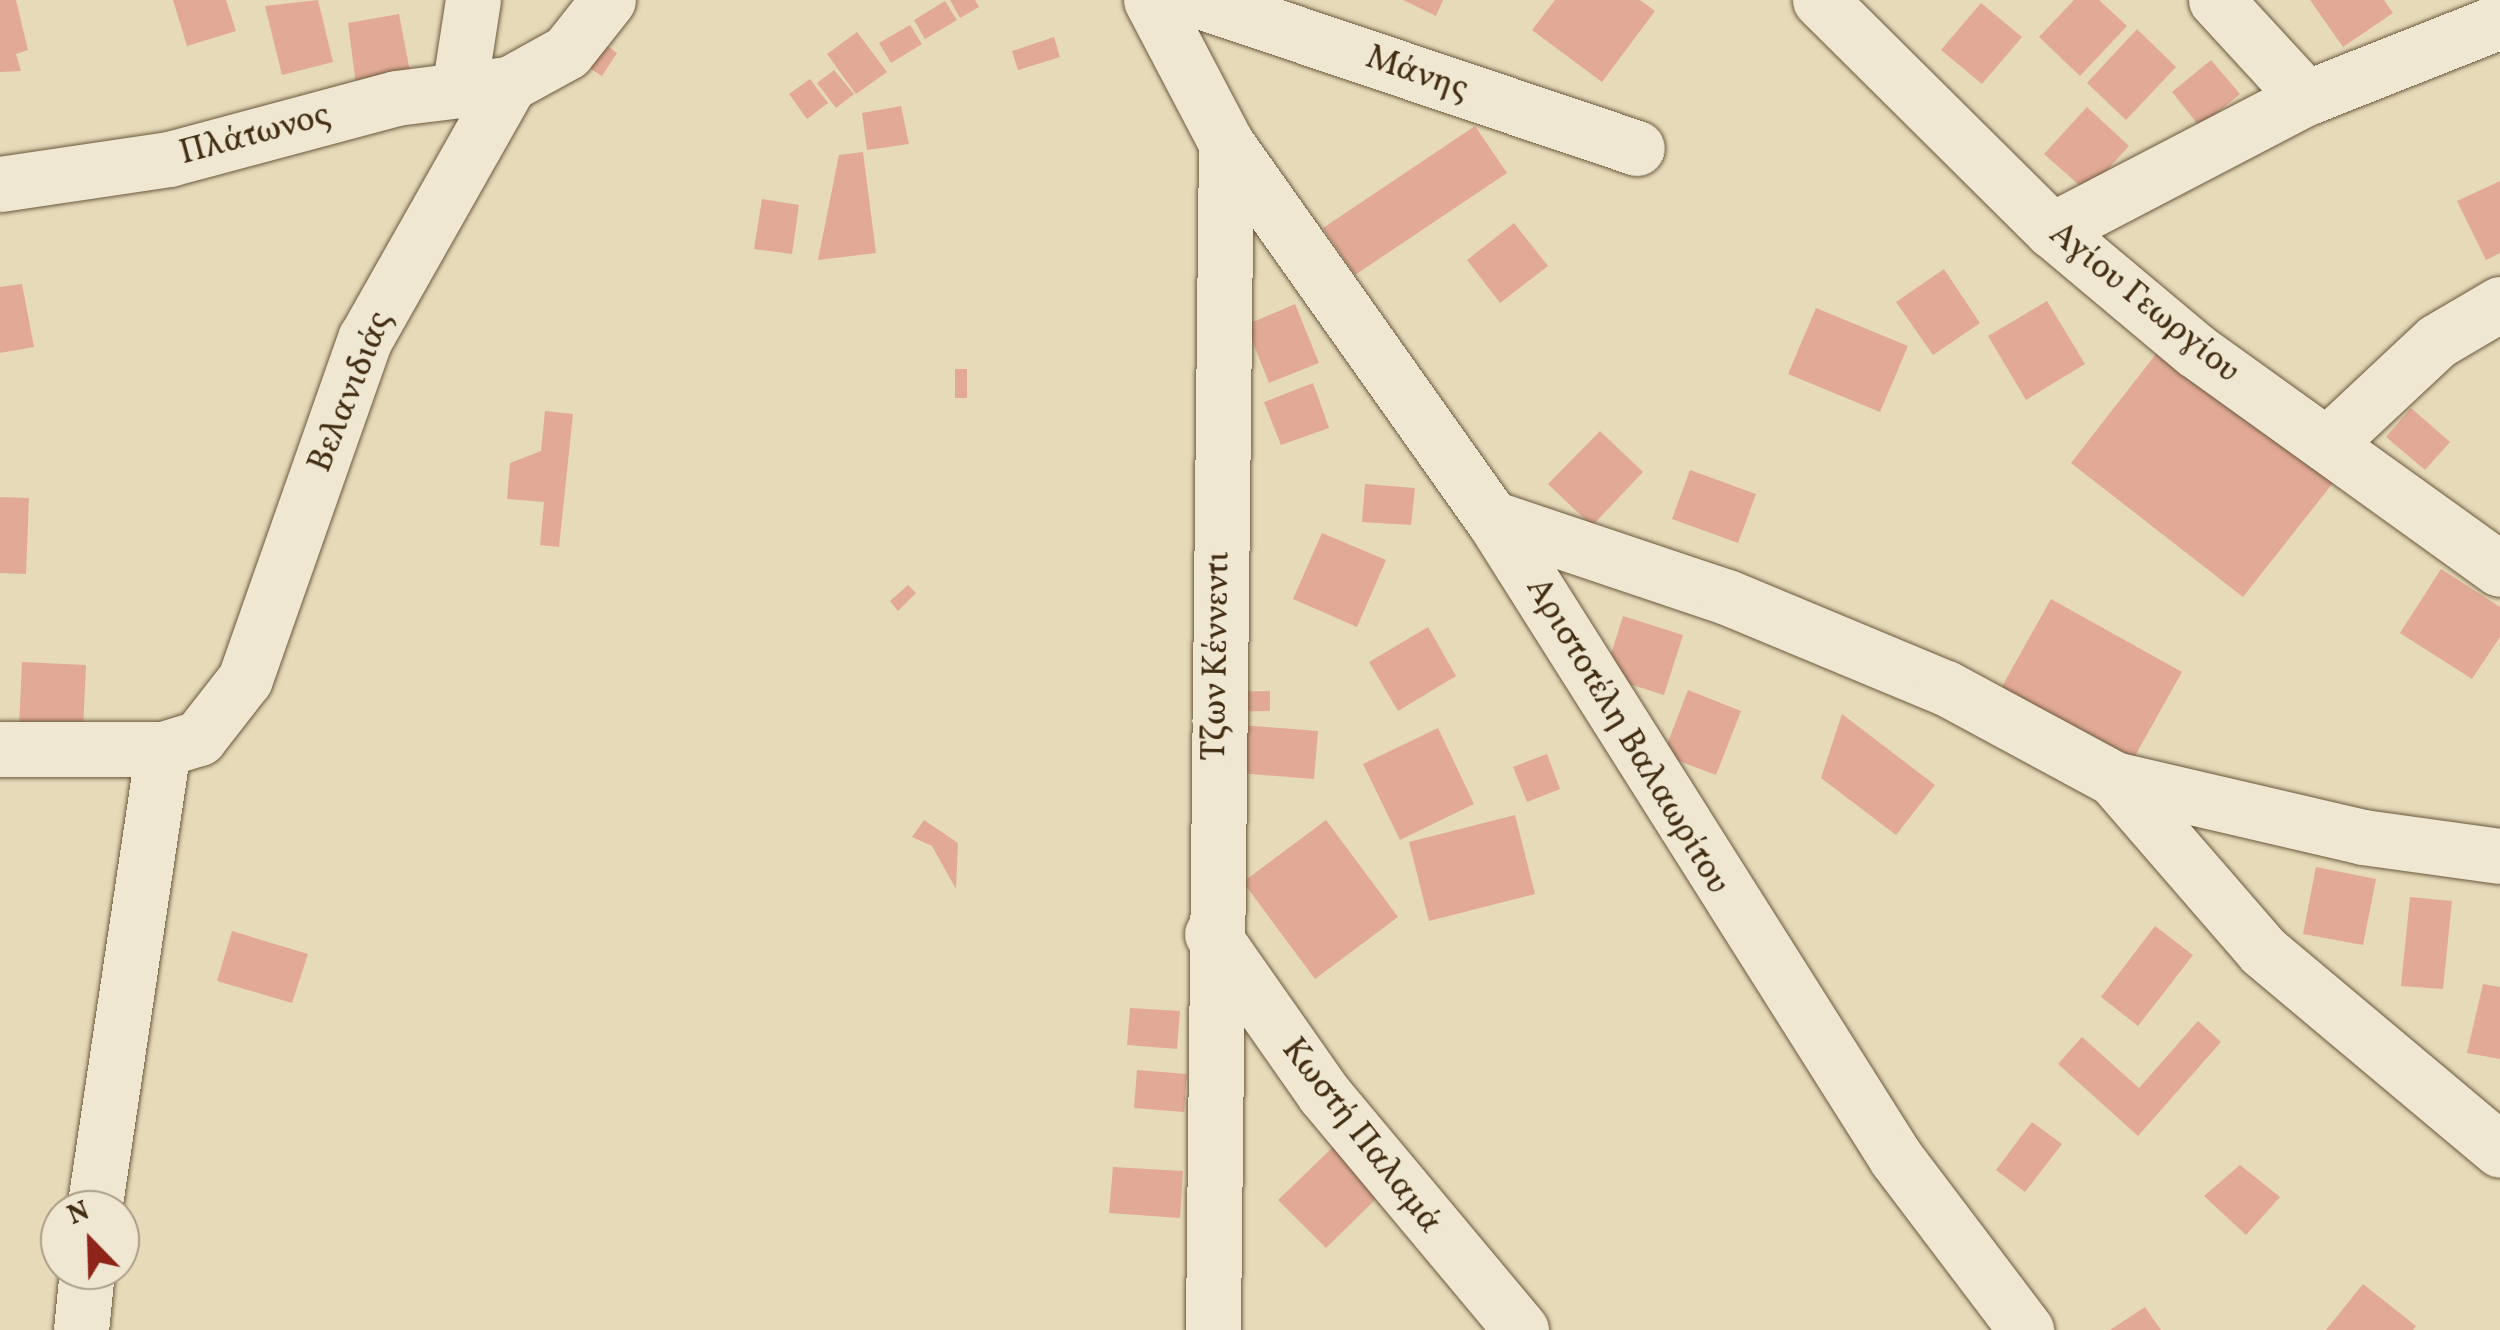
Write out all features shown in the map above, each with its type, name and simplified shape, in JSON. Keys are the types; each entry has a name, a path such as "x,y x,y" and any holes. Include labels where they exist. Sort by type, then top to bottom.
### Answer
{"street":[{"path":"474,0 484,87 567,52 608,0"},
{"name":"Τζων Κέννεντι","path":"1151,0 1226,143 1212,934 1213,1330"},
{"name":"Μάνης","path":"1197,0 1637,148"},
{"path":"2216,0 2306,98"},
{"name":"Αγίου Γεωργίου","path":"1842,6 2052,230 2195,350 2328,442 2500,570"},
{"path":"2052,230 2306,98 2500,21"},
{"name":"Πλάτωνος","path":"0,184 169,159 484,87"},
{"name":"Βελανιδιάς","path":"0,749 163,749 199,738 245,679 366,339 484,87"},
{"name":"Αριστοτέλη Βαλαωρίτου","path":"1226,143 1492,518 1792,1003 2026,1330"},
{"path":"2328,442 2407,366 2500,304"},
{"path":"1492,518 1726,598 1946,688 2114,779 2363,837 2500,856"},
{"path":"97,1190 163,749"},
{"path":"2114,779 2263,950 2500,1150"},
{"name":"Κωστή Παλαμά","path":"1212,934 1324,1094 1520,1330"},
{"path":"81,1330 85,1290"}],"building":[{"path":"0,0 16,0 28,50 16,54 21,71 0,72"},
{"path":"173,0 226,0 236,31 187,46"},
{"path":"318,0 333,62 282,75 265,6"},
{"path":"950,0 975,0 979,7 960,18"},
{"path":"1403,0 1443,0 1436,16"},
{"path":"1555,0 1640,0 1655,11 1602,82 1532,30"},
{"path":"2074,0 2099,0 2127,26 2080,76 2039,37"},
{"path":"2310,0 2384,0 2393,13 2343,47"},
{"path":"945,1 957,20 925,39 914,20"},
{"path":"1981,3 2022,37 1982,84 1941,50"},
{"path":"399,14 411,77 356,85 348,23"},
{"path":"910,25 922,44 891,63 879,43"},
{"path":"2137,29 2176,67 2126,120 2087,83"},
{"path":"857,32 887,72 856,94 827,54"},
{"path":"1054,37 1060,57 1018,70 1012,51"},
{"path":"602,42 617,53 602,76 586,66"},
{"path":"2211,60 2240,94 2200,127 2172,92"},
{"path":"834,70 854,94 836,108 817,83"},
{"path":"810,79 828,103 807,119 789,94"},
{"path":"901,106 909,144 867,150 862,113"},
{"path":"2087,107 2129,146 2087,192 2044,154"},
{"path":"1475,126 1507,173 1355,275 1323,228"},
{"path":"863,152 876,253 818,260 839,155"},
{"path":"2500,181 2500,253 2486,260 2457,201"},
{"path":"762,199 799,205 792,254 754,249"},
{"path":"1514,223 1548,266 1500,303 1467,260"},
{"path":"1944,269 1980,323 1933,355 1896,302"},
{"path":"22,284 34,347 0,353 0,287"},
{"path":"2047,301 2085,364 2026,400 1988,336"},
{"path":"1295,304 1319,363 1269,383 1246,325"},
{"path":"1816,308 1908,346 1880,412 1788,374"},
{"path":"2163,345 2336,479 2243,597 2071,463"},
{"path":"955,369 967,369 967,398 955,398"},
{"path":"1313,383 1329,428 1281,445 1264,402"},
{"path":"2411,408 2450,442 2425,470 2386,437"},
{"path":"545,411 573,414 559,547 540,545 544,502 507,499 510,463 541,451"},
{"path":"1600,431 1643,472 1592,526 1548,484"},
{"path":"1690,470 1756,494 1738,543 1672,519"},
{"path":"1365,484 1415,488 1411,525 1362,522"},
{"path":"0,497 29,498 26,574 0,573"},
{"path":"1322,533 1386,560 1357,627 1293,599"},
{"path":"2441,569 2500,607 2500,637 2472,679 2400,633"},
{"path":"908,585 916,593 898,611 890,601"},
{"path":"2051,599 2182,672 2131,763 2000,690"},
{"path":"1623,616 1683,635 1664,695 1604,676"},
{"path":"1428,627 1456,676 1398,711 1369,662"},
{"path":"22,662 86,665 83,730 19,728"},
{"path":"1688,690 1741,711 1716,775 1663,755"},
{"path":"1270,691 1270,711 1223,712 1223,692"},
{"path":"1842,714 1935,785 1896,835 1821,778"},
{"path":"1241,725 1318,731 1314,779 1238,773"},
{"path":"1438,728 1474,804 1400,840 1363,764"},
{"path":"1547,754 1560,789 1527,802 1513,767"},
{"path":"1515,815 1535,894 1429,921 1409,842"},
{"path":"924,820 958,843 956,889 932,846 912,837"},
{"path":"1326,820 1398,917 1315,979 1243,882"},
{"path":"2316,867 2376,879 2363,945 2303,934"},
{"path":"2410,897 2452,901 2443,989 2401,986"},
{"path":"2155,926 2193,955 2138,1026 2101,997"},
{"path":"232,931 308,954 292,1003 217,981"},
{"path":"2483,984 2500,987 2500,1059 2467,1053"},
{"path":"1130,1008 1180,1011 1177,1049 1127,1045"},
{"path":"2198,1021 2221,1042 2138,1136 2058,1064 2082,1037 2139,1088"},
{"path":"1137,1070 1187,1074 1184,1112 1134,1108"},
{"path":"2032,1122 2062,1144 2025,1192 1996,1170"},
{"path":"1334,1146 1381,1194 1326,1248 1278,1200"},
{"path":"2240,1165 2280,1197 2246,1235 2204,1196"},
{"path":"1113,1167 1183,1171 1180,1218 1109,1213"},
{"path":"2363,1284 2416,1326 2413,1330 2326,1330"},
{"path":"2145,1307 2161,1330 2110,1330"}]}
